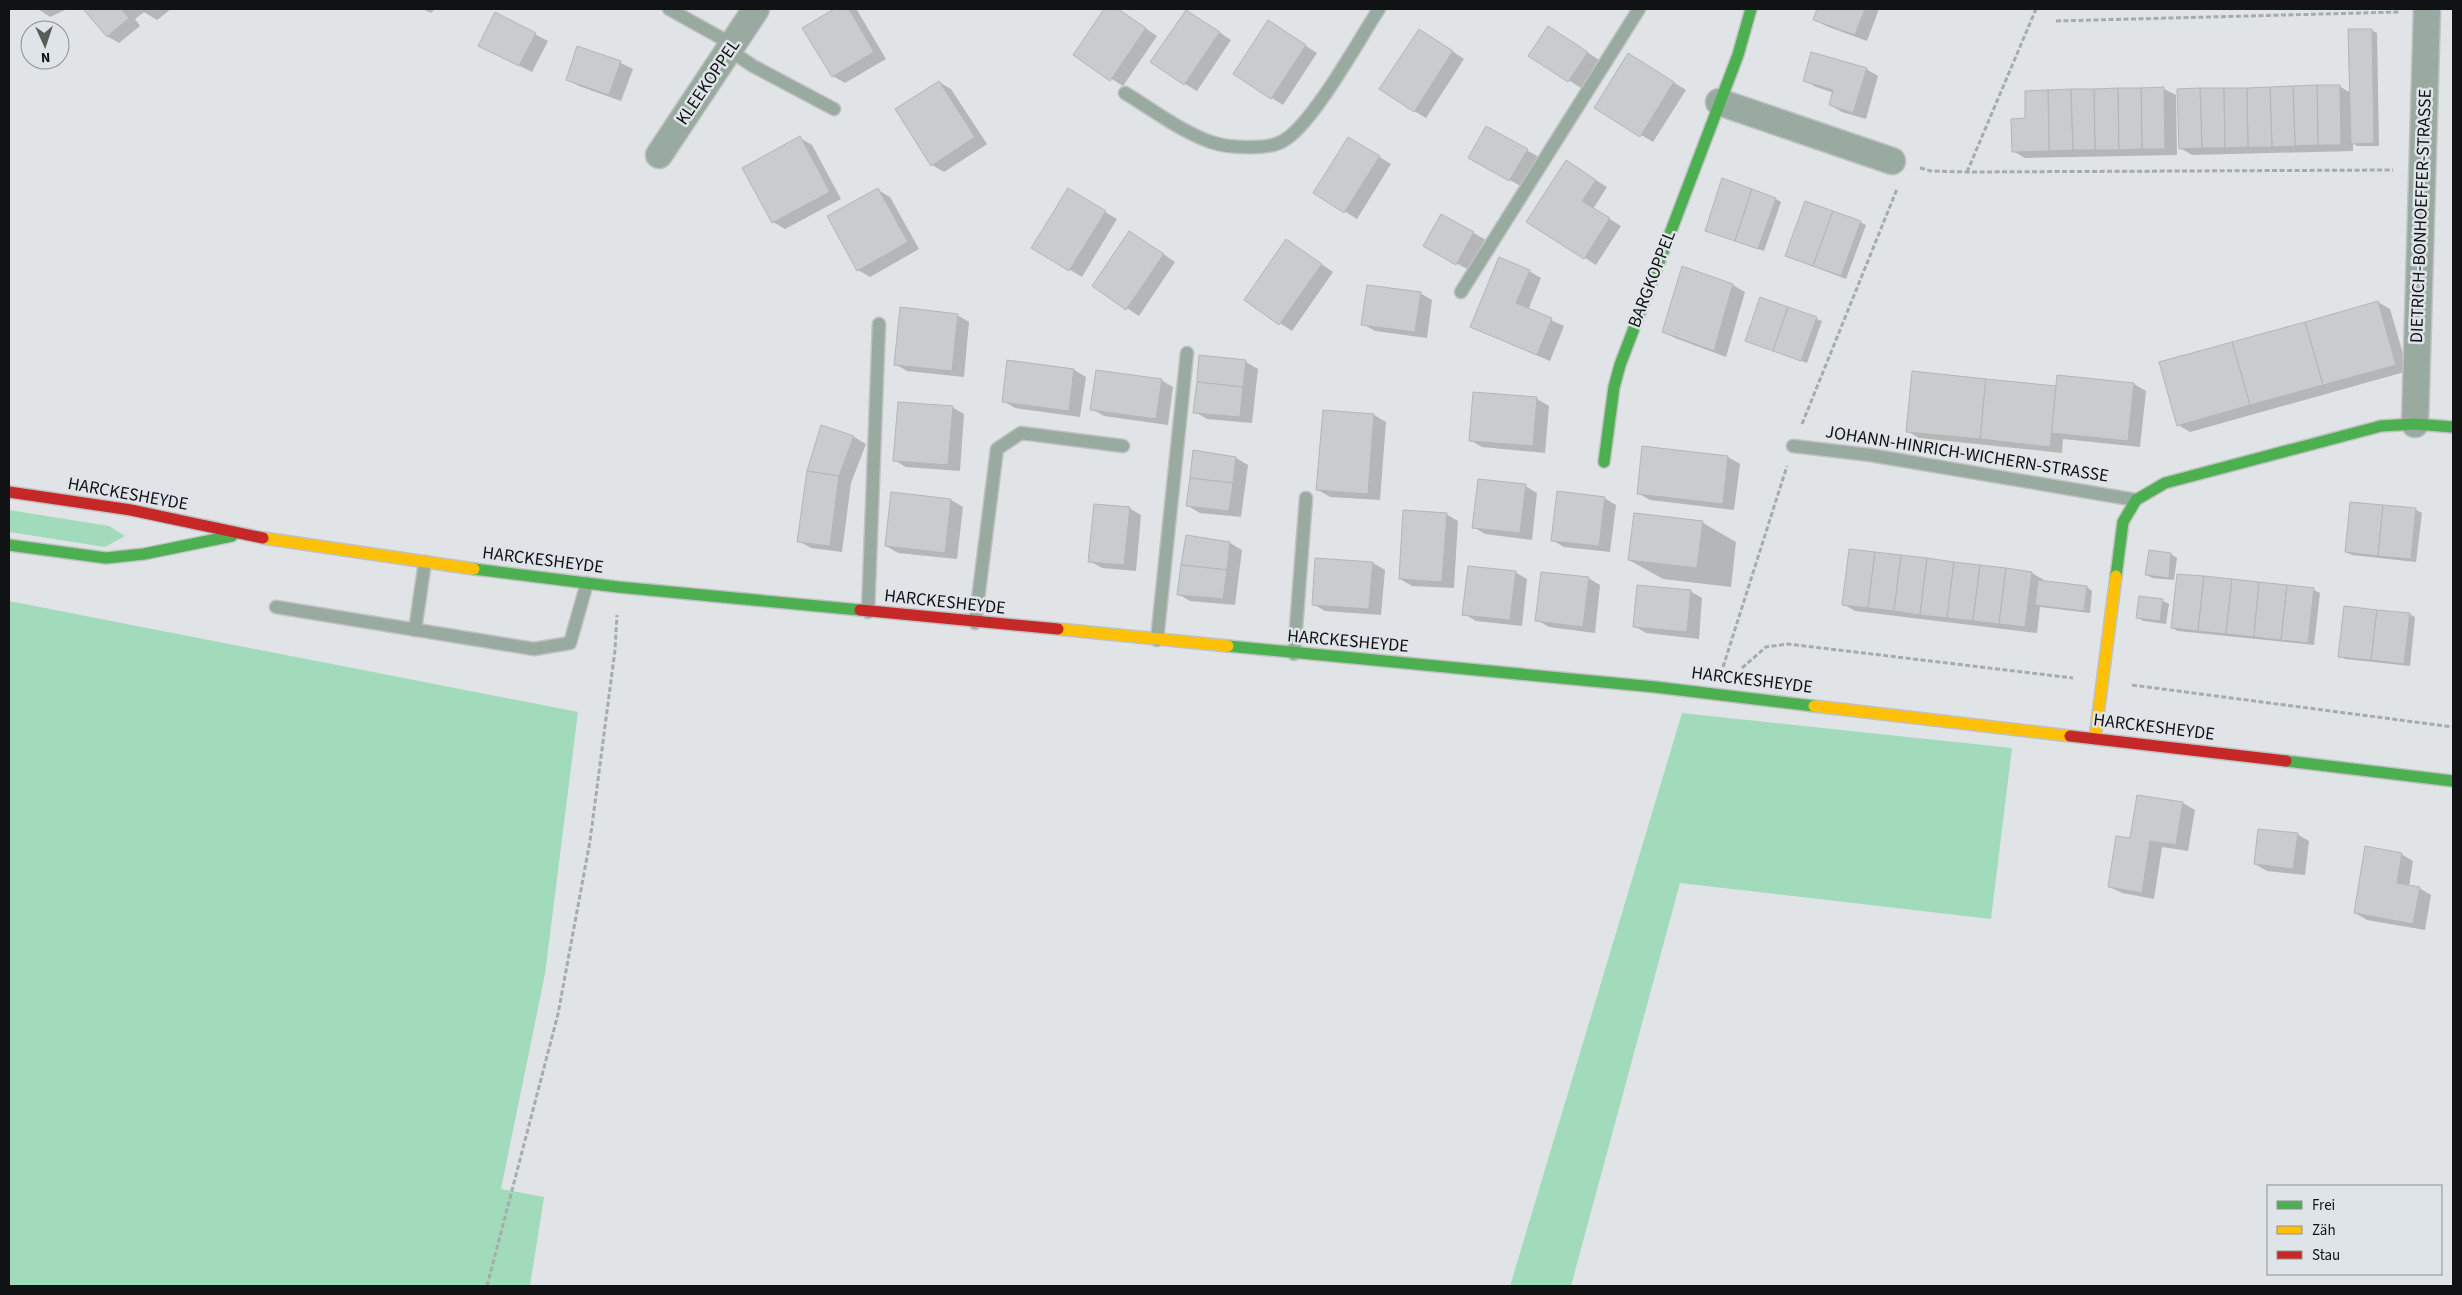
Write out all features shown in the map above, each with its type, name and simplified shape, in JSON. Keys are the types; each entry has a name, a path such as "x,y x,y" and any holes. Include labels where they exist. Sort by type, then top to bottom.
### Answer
{"main road":[{"name":"BARGKOPPEL","path":"1604,462 1614,387 1620,365 1738,55 1751,9"},
{"path":"2095,738 2104,682 2123,522 2136,500 2165,484 2381,426 2415,424 2453,427"},
{"name":"HARCKESHEYDE","path":"9,492 130,510 240,534 424,562 618,587 1294,654 1656,687 2453,781"},
{"name":"HARCKESHEYDE","path":"9,545 106,558 144,554 240,534"}],"street":[{"name":"KLEEKOPPEL","path":"659,155 756,9"},
{"name":"DIETRICH-BONHOEFFER-STRASSE","path":"2415,424 2424,170 2427,10"},
{"path":"1719,102 1899,163"}],"lane":[{"path":"669,9 731,47 752,66 834,109"},
{"path":"1125,93 1189,133 1213,143 1236,147 1260,146 1282,142 1301,126 1379,9"},
{"path":"1461,292 1638,9"},
{"path":"868,612 879,324"},
{"path":"1156,640 1187,353"},
{"path":"975,622 997,449 1021,433 1124,446"},
{"name":"JOHANN-HINRICH-WICHERN-STRASSE","path":"1793,446 1880,457 2136,500"},
{"path":"1294,654 1306,498"},
{"path":"415,630 424,562"},
{"path":"276,607 534,649 570,643 588,583"}],"path":[{"path":"1967,172 2036,9"},
{"path":"2056,21 2427,10"},
{"path":"1721,672 1728,657 1793,446 1899,163 1931,171 1967,172 2424,170"},
{"path":"487,1286 562,994 590,841 615,650 618,587"},
{"path":"2104,682 2453,726"}],"green space":[{"path":"9,510 109,526 125,536 105,547 9,532"},
{"path":"9,601 578,712 545,974 501,1189 544,1197 530,1286 9,1286"},
{"path":"1682,713 2012,748 1991,919 1680,883 1571,1286 1510,1286"}],"building":[{"path":"83,9 121,9 129,18 107,37"},
{"path":"834,9 849,9 874,52 832,77 802,28"},
{"path":"1104,9 1118,9 1146,28 1110,81 1073,55"},
{"path":"1817,9 1865,9 1855,35 1813,20"},
{"path":"1186,10 1220,32 1184,85 1150,62"},
{"path":"495,12 536,33 519,66 478,46"},
{"path":"1268,20 1306,45 1271,99 1233,74"},
{"path":"1548,26 1588,52 1568,82 1528,56"},
{"path":"1419,29 1453,51 1414,112 1379,89"},
{"path":"2348,29 2372,29 2374,143 2351,144"},
{"path":"577,46 621,61 609,95 566,80"},
{"path":"1811,52 1867,68 1853,113 1829,105 1833,90 1803,81"},
{"path":"1628,53 1674,82 1640,137 1594,108"},
{"path":"939,81 975,137 931,166 895,109"},
{"path":"2317,85 2340,85 2341,145 2318,145"},
{"path":"2317,85 2318,145 2295,146 2293,86"},
{"path":"2293,86 2295,146 2272,147 2270,87"},
{"path":"2164,87 2165,149 2142,149 2141,88"},
{"path":"2270,87 2272,147 2248,147 2247,88"},
{"path":"2118,88 2119,150 2095,150 2094,89"},
{"path":"2118,88 2141,88 2142,149 2119,150"},
{"path":"2200,88 2224,88 2225,148 2202,148"},
{"path":"2200,88 2202,148 2179,149 2177,89"},
{"path":"2224,88 2247,88 2248,147 2225,148"},
{"path":"2071,89 2073,150 2049,151 2048,90"},
{"path":"2071,89 2094,89 2095,150 2073,150"},
{"path":"2048,90 2049,151 2012,152 2011,119 2025,118 2025,91"},
{"path":"1486,126 1528,149 1509,181 1468,158"},
{"path":"800,136 830,192 772,223 742,168"},
{"path":"1348,137 1380,156 1344,213 1313,193"},
{"path":"1566,160 1596,180 1582,201 1610,218 1584,259 1526,222"},
{"path":"1722,178 1752,189 1735,241 1705,231"},
{"path":"878,188 908,242 857,271 827,216"},
{"path":"1068,188 1106,211 1069,271 1031,248"},
{"path":"1752,189 1776,198 1758,249 1735,241"},
{"path":"1805,201 1833,211 1813,266 1785,256"},
{"path":"1833,211 1861,221 1841,276 1813,266"},
{"path":"1441,214 1474,232 1456,265 1423,246"},
{"path":"1129,231 1164,254 1126,310 1092,286"},
{"path":"1286,239 1322,264 1279,325 1244,300"},
{"path":"1499,257 1530,270 1516,303 1552,318 1537,355 1470,327"},
{"path":"1682,266 1733,284 1714,351 1662,332"},
{"path":"1367,285 1421,292 1415,332 1361,325"},
{"path":"1760,297 1788,307 1773,351 1745,341"},
{"path":"2378,301 2396,365 2323,385 2305,322"},
{"path":"900,307 958,314 952,371 894,365"},
{"path":"1788,307 1817,317 1801,361 1773,351"},
{"path":"2305,322 2323,385 2250,405 2232,342"},
{"path":"2232,342 2250,405 2177,426 2159,362"},
{"path":"1199,355 1246,360 1243,387 1197,382"},
{"path":"1007,360 1074,369 1069,411 1002,402"},
{"path":"1096,370 1162,379 1156,419 1090,410"},
{"path":"1912,371 1986,379 1980,439 1906,432"},
{"path":"2057,375 2134,383 2128,441 2051,433"},
{"path":"1986,379 2056,386 2050,447 1980,439"},
{"path":"1197,382 1243,387 1240,417 1193,413"},
{"path":"1473,392 1537,397 1533,446 1469,441"},
{"path":"898,402 953,406 948,465 893,461"},
{"path":"1323,410 1374,414 1368,494 1316,490"},
{"path":"821,425 854,436 839,476 807,471"},
{"path":"1642,446 1728,456 1723,504 1637,494"},
{"path":"1193,450 1236,457 1233,483 1190,478"},
{"path":"807,471 839,476 830,546 797,542"},
{"path":"1190,478 1233,483 1229,511 1186,506"},
{"path":"1478,479 1526,484 1520,533 1472,528"},
{"path":"1557,491 1605,497 1599,546 1551,541"},
{"path":"891,492 951,499 945,553 885,546"},
{"path":"2350,502 2383,505 2378,556 2345,552"},
{"path":"1094,504 1130,507 1124,565 1088,562"},
{"path":"2383,505 2416,508 2411,559 2378,556"},
{"path":"1403,510 1447,513 1442,582 1399,579"},
{"path":"1634,513 1703,521 1697,568 1628,560"},
{"path":"1186,535 1230,542 1227,570 1181,565"},
{"path":"1849,549 1875,552 1868,608 1842,605"},
{"path":"2149,550 2171,553 2169,578 2145,575"},
{"path":"1875,552 1901,555 1894,611 1868,608"},
{"path":"1901,555 1927,558 1920,615 1894,611"},
{"path":"1315,558 1373,562 1369,609 1312,605"},
{"path":"1927,558 1954,562 1947,618 1920,615"},
{"path":"1954,562 1980,565 1973,621 1947,618"},
{"path":"1181,565 1227,570 1223,599 1177,595"},
{"path":"1980,565 2006,568 1999,624 1973,621"},
{"path":"1468,566 1516,571 1510,620 1462,615"},
{"path":"2006,568 2032,572 2025,627 1999,624"},
{"path":"1541,572 1589,577 1583,627 1535,621"},
{"path":"2177,574 2204,576 2198,631 2171,628"},
{"path":"2204,576 2232,579 2226,634 2198,631"},
{"path":"2232,579 2259,582 2254,637 2226,634"},
{"path":"2038,580 2087,586 2084,611 2035,605"},
{"path":"2259,582 2287,585 2281,640 2254,637"},
{"path":"1637,585 1691,590 1687,632 1633,627"},
{"path":"2287,585 2314,588 2308,643 2281,640"},
{"path":"2139,596 2163,599 2160,621 2136,618"},
{"path":"2344,606 2377,610 2371,660 2338,657"},
{"path":"2377,610 2410,613 2404,664 2371,660"},
{"path":"2137,795 2183,802 2176,845 2150,841 2142,893 2108,887 2116,836 2130,838"},
{"path":"2258,829 2298,833 2293,869 2254,864"},
{"path":"2365,846 2402,853 2397,883 2420,887 2413,924 2354,913"}],"traffic: fast":[{"path":"1604,462 1614,387 1620,365 1738,55 1751,9"},
{"path":"2116,576 2123,522 2136,500 2165,483 2381,426 2415,424 2453,427"},
{"path":"9,545 106,558 144,554 232,536"},
{"path":"474,569 618,587 860,610"},
{"path":"1228,646 1655,687 1814,706"},
{"path":"2286,761 2453,781"}],"traffic: slow":[{"path":"263,538 474,569"},
{"path":"2095,738 2116,576"},
{"path":"1058,629 1228,646"},
{"path":"1814,706 2070,736"}],"traffic: jam":[{"path":"9,492 131,510 263,538"},
{"path":"860,610 1058,629"},
{"path":"2070,736 2286,761"}]}
